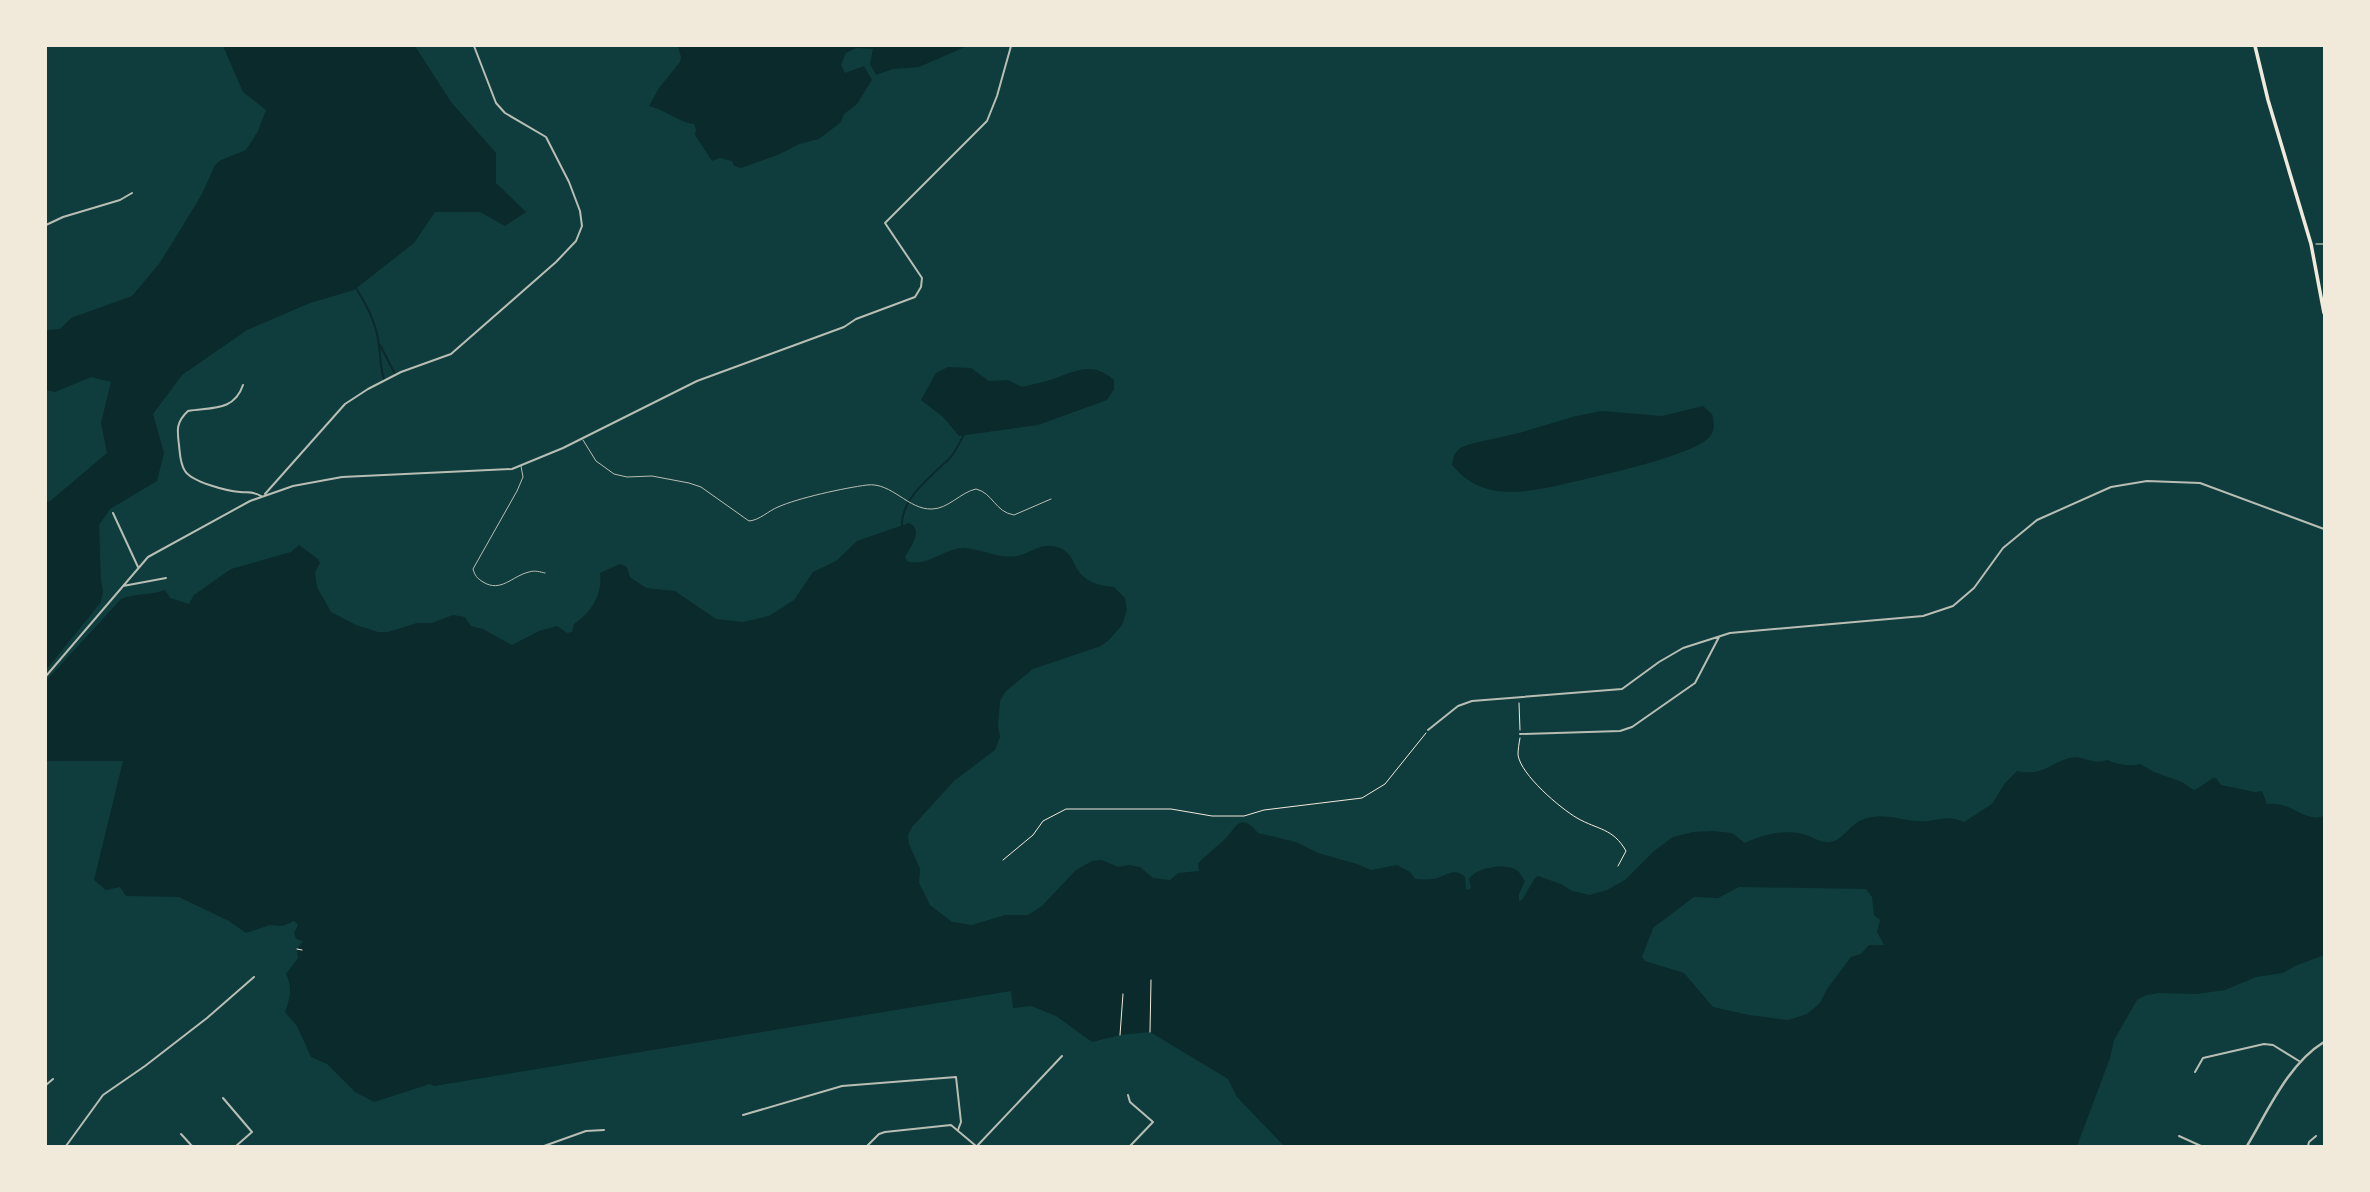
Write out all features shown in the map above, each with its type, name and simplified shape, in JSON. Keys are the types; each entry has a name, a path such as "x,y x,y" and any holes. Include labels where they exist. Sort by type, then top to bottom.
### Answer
{"main road":[{"path":"2255,46 2268,100 2311,244 2325,313"}],"street":[{"path":"263,497 345,404 401,372 451,354 556,262 576,241 582,226 580,211 569,182 546,137 505,113 496,103 474,46"},
{"path":"46,676 148,557 225,514 263,497 293,486 342,477 512,468 582,438 697,381 915,298 922,278 885,223 986,121 997,96 1011,46"},
{"path":"46,225 63,216 128,197 132,193"},
{"path":"243,385 237,397 230,403 212,410 188,411 182,416 176,431 180,456 183,468 193,479 239,492 255,492 263,497"},
{"path":"1428,730 1458,706 1472,701 1622,689 1658,662 1683,648 1719,636 1923,616 1953,606 1974,588 2003,548 2037,520 2110,487 2147,481 2200,483 2325,529"},
{"path":"113,513 138,568"},
{"path":"122,587 166,578"},
{"path":"1520,734 1620,731 1632,727 1695,684 1719,636"},
{"path":"66,1146 103,1094 129,1078 207,1018 254,977"},
{"path":"2247,1146 2300,1062 2325,1042"},
{"path":"2195,1072 2203,1058 2264,1044 2273,1045 2300,1062"},
{"path":"867,1146 878,1134 885,1132 951,1125 976,1146 1062,1056"},
{"path":"743,1115 842,1086 956,1077 961,1122 958,1130"},
{"path":"46,1085 53,1079"},
{"path":"1128,1095 1130,1102 1153,1122 1130,1146"},
{"path":"223,1098 252,1132 236,1146"},
{"path":"544,1146 586,1131 604,1130"},
{"path":"181,1134 192,1146"},
{"path":"2179,1136 2201,1146"},
{"path":"2308,1146 2316,1136"}],"lane":[{"path":"582,438 596,461 614,474 627,477 652,476 701,487 749,521 755,521 777,507 806,497 871,484 885,488 916,506 929,509 942,506 976,489 986,493 999,510 1014,515 1051,499"},
{"path":"521,465 523,477 517,491 473,569 474,574 494,587 530,571 545,573"}],"path":[{"path":"2311,244 2325,244"},
{"path":"1518,696 1518,755 1525,771 1561,807 1579,820 1607,830 1621,841 1626,851 1618,866"},
{"path":"1003,860 1033,835 1043,821 1066,809 1171,809 1212,816 1244,816 1264,810 1362,798 1385,784 1428,730"},
{"path":"297,949 302,950"},
{"path":"1150,1032 1151,980"},
{"path":"1120,1035 1124,994"}],"water":[{"path":"223,46 415,46 451,102 496,153 496,183 526,212 505,226 480,212 435,212 414,243 354,290 310,303 247,330 182,375 153,414 164,453 157,481 110,509 99,525 103,592 101,602 46,670 46,500 49,502 107,453 101,423 111,382 91,377 55,392 46,390 46,327 47,330 60,329 71,318 132,296 159,264 202,194 215,165 246,150 258,131 266,110 243,92"},
{"path":"678,46 967,46 919,67 893,69 876,75 870,64 873,49 856,48 846,53 841,65 845,73 864,66 872,80 857,104 844,114 841,122 819,139 799,144 741,168 734,166 732,161 720,158 712,161 695,135 694,124 649,106 659,88 680,62"},
{"path":"948,367 971,368 989,381 1008,380 1022,387 1078,370 1092,369 1114,380 1114,389 1107,400 1038,425 959,436 943,417 921,400 936,373"},
{"path":"1703,406 1712,414 1714,424 1711,435 1702,443 1664,459 1590,478 1527,491 1499,491 1474,484 1452,465 1454,455 1460,448 1470,444 1576,416 1602,411 1662,416"},
{"path":"909,523 916,530 916,534 905,557 907,561 922,562 964,548 1010,557 1046,546 1057,547 1070,556 1088,580 1114,587 1125,598 1127,610 1122,625 1109,640 1101,646 1033,669 1006,691 1000,701 1000,737 995,750 954,781 912,827 908,835 909,844 920,869 919,883 930,905 952,922 972,925 1005,915 1028,915 1042,906 1076,870 1092,861 1102,860 1118,867 1140,867 1153,878 1170,880 1178,873 1199,871 1200,861 1242,822 1252,826 1258,833 1296,842 1318,853 1371,870 1397,865 1410,872 1415,879 1433,879 1457,872 1465,877 1468,890 1471,888 1469,879 1478,871 1499,866 1513,868 1525,881 1519,901 1538,876 1572,891 1590,895 1607,890 1625,880 1654,851 1673,837 1713,831 1732,833 1745,843 1766,835 1788,832 1829,842 1839,839 1859,821 1871,817 1924,821 1951,818 1964,822 1992,804 2005,783 2017,771 2039,771 2069,758 2079,757 2097,762 2107,760 2127,765 2140,764 2195,790 2216,778 2221,785 2262,791 2267,804 2284,806 2309,817 2324,816 2324,955 2283,973 2256,977 2225,990 2197,994 2159,993 2137,1000 2114,1040 2110,1058 2077,1146 1284,1146 1237,1097 1228,1079 1150,1032 1120,1035 1092,1042 1056,1016 1031,1006 1013,1008 1011,991 434,1086 430,1084 374,1102 355,1092 327,1064 311,1057 297,1026 285,1012 290,993 286,974 298,958 297,949 303,941 296,939 294,933 298,925 294,921 283,926 270,925 246,933 229,921 179,897 126,896 120,887 106,890 94,880 123,761 46,761 46,681 121,599 165,590 170,598 189,604 194,595 231,569 291,552 299,545 320,563 315,573 317,587 331,612 356,625 378,632 388,632 417,623 432,623 453,615 465,617 471,626 483,629 512,645 539,631 557,626 567,633 572,632 574,624 586,614 598,595 600,573 620,564 627,567 630,577 646,588 675,591 716,619 743,622 769,616 794,600 813,572 836,561 857,541","holes":["1739,887 1866,889 1872,897 1874,915 1880,920 1877,932 1884,945 1869,945 1861,954 1851,957 1820,1003 1807,1014 1788,1020 1713,1007 1684,973 1645,961 1642,957 1653,928 1694,897 1718,898"]}],"waterway":[{"path":"356,288 368,308 376,330 384,379"},
{"path":"380,345 395,374"},
{"path":"902,525 903,515 912,497 951,457 964,435"}]}
